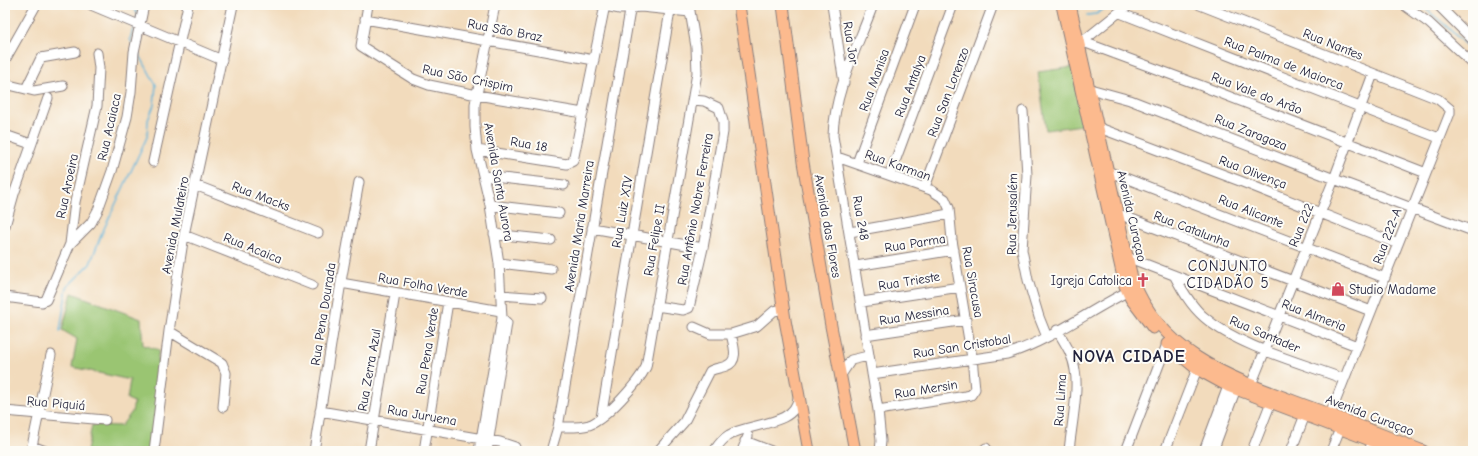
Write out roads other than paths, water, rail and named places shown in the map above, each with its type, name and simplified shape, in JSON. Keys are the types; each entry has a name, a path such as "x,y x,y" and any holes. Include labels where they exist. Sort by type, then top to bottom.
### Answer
{"main road":[{"path":"739,5 784,309 809,451"},
{"name":"Avenida das Flores","path":"783,5 803,162 855,451"},
{"name":"Avenida Curaçao","path":"1062,5 1084,87 1132,290 1145,318 1167,344 1197,369 1234,383 1271,402 1340,429 1371,446 1399,451"},
{"name":"Avenida Curaçao","path":"1070,5 1080,41 1084,87 1097,127 1127,257 1132,290 1151,314 1169,336 1197,358 1234,383 1251,385 1424,451"}],"street":[{"path":"5,60 36,5"},
{"path":"93,5 222,60"},
{"name":"Rua Acaiaca","path":"70,244 91,224 98,210 112,171 130,100 135,47 144,5"},
{"path":"153,162 188,5"},
{"name":"Avenida Mulateiro","path":"154,451 169,331 184,235 233,5"},
{"path":"365,19 368,5"},
{"name":"Avenida Santa Aurora","path":"485,439 507,323 501,315 499,263 490,205 477,150 475,126 477,95 495,5"},
{"path":"583,113 603,5 641,7 670,11 689,8"},
{"name":"Rua 248","path":"874,5 844,84 834,127 837,157 862,302 865,336 878,410 881,441 880,451"},
{"name":"Rua Manisa","path":"856,163 915,5"},
{"name":"Rua Antalya","path":"890,175 953,5"},
{"name":"Rua San Lorenzo","path":"925,187 993,5"},
{"path":"1080,41 1120,13 1128,5"},
{"name":"Rua Nantes","path":"1200,5 1438,99 1448,106 1450,112"},
{"path":"1404,5 1429,23 1473,64"},
{"path":"1438,5 1473,40"},
{"name":"Rua Jor","path":"833,6 844,84"},
{"name":"Avenida Maria Marreira","path":"551,451 558,427 631,7"},
{"name":"Rua Felipe II","path":"558,427 576,428 590,425 601,418 636,384 646,367 693,100 698,62 689,8"},
{"name":"Rua Luiz XIV","path":"601,418 670,11"},
{"name":"Rua Palma de Maiorca","path":"1120,13 1440,138"},
{"name":"Rua São Braz","path":"365,19 594,60"},
{"name":"Rua São Crispim","path":"365,19 361,42 364,48 413,79 430,85 477,95 583,113"},
{"name":"Rua Vale do Arão","path":"1080,41 1426,173"},
{"path":"26,89 41,58 74,52"},
{"name":"Rua Aroeira","path":"5,297 42,302 46,300 70,244 75,202 97,106 100,68 97,53"},
{"name":"Rua 222","path":"1251,385 1334,179 1373,74"},
{"path":"5,84 41,91 63,86"},
{"name":"Rua Zaragoza","path":"1084,87 1130,100 1473,231"},
{"path":"5,226 10,193 31,144 48,98"},
{"name":"Rua Antônio Nobre Ferreira","path":"656,306 683,310 689,308 703,248 721,148 723,121 719,108 714,104 693,100"},
{"name":"Rua Jerusalém","path":"1023,112 1026,175 1022,250 1028,280 1039,317 1047,337"},
{"name":"Rua 222-A","path":"1330,415 1450,112"},
{"name":"Rua 18","path":"477,150 567,164 572,162 574,159 583,113"},
{"name":"Rua Olivença","path":"1097,127 1398,244"},
{"path":"5,135 31,144"},
{"name":"Rua Karman","path":"837,157 925,187 942,196 947,203"},
{"name":"Rua Alicante","path":"1107,171 1385,278"},
{"path":"484,176 564,185"},
{"name":"Rua Pena Dourada","path":"314,451 359,182"},
{"name":"Rua Macks","path":"195,185 318,232"},
{"name":"Rua Siracusa","path":"947,203 972,358 975,389"},
{"path":"490,205 559,213"},
{"name":"Rua Catalunha","path":"1116,213 1371,311"},
{"path":"850,232 949,214"},
{"path":"592,228 703,248"},
{"path":"494,234 551,240"},
{"name":"Rua Acaica","path":"184,235 312,285"},
{"name":"Rua Parma","path":"856,266 954,250"},
{"name":"Rua Almeria","path":"1127,257 1357,346"},
{"path":"499,263 551,269"},
{"name":"Rua Santader","path":"1174,275 1182,291 1204,317 1222,330 1240,340 1344,379"},
{"name":"Rua Folha Verde","path":"341,283 395,294 448,302 501,315"},
{"name":"Rua Trieste","path":"862,302 960,287"},
{"name":"Rua San Cristobal","path":"872,374 1007,354 1047,337 1057,330 1132,290"},
{"name":"Rua Zerra Azul","path":"369,451 395,294"},
{"path":"501,295 542,298"},
{"name":"Rua Pena Verde","path":"424,451 448,302"},
{"path":"694,327 710,334 731,334 757,326 774,311 784,309"},
{"name":"Rua Messina","path":"865,336 966,320"},
{"name":"Rua Lima","path":"1057,330 1069,349 1076,370 1076,386 1069,451"},
{"path":"169,331 222,363 226,373 223,407"},
{"path":"658,451 684,422 710,371 728,366 733,360 735,356 731,334"},
{"path":"1126,451 1167,344"},
{"path":"836,350 851,360"},
{"path":"45,451 32,449 51,355"},
{"path":"841,375 851,360 868,356"},
{"path":"1165,451 1197,369"},
{"path":"1204,451 1234,383"},
{"path":"1213,451 1234,383"},
{"name":"Rua Mersin","path":"878,410 966,396 971,394 975,389"},
{"path":"714,451 719,443 730,434 751,429 789,415 797,407 798,395"},
{"path":"1252,451 1271,402"},
{"name":"Rua Piquiá","path":"5,411 105,420"},
{"name":"Rua Juruena","path":"320,411 485,439 512,445 515,447 516,451"},
{"path":"789,415 799,418 806,435"},
{"path":"1292,451 1305,415"},
{"path":"742,451 751,429"},
{"path":"1331,451 1340,429"},
{"path":"479,451 485,439"},
{"path":"485,439 487,451"},
{"path":"745,441 771,451"}],"waterway":[{"path":"134,5 137,15 136,21"},
{"path":"1087,15 1096,14 1110,5"},
{"path":"1421,5 1445,25 1473,52"},
{"path":"132,43 130,39 134,26"},
{"path":"60,331 67,287 90,264 102,233 147,137 148,120 154,105 156,85 138,52"}],"place":[{"name":"Igreja Catolica","path":"1143,280"},
{"name":"Studio Madame","path":"1338,289"}],"district":[{"name":"CONJUNTO CIDADÃO 5","path":"1228,274"},
{"name":"NOVA CIDADE","path":"1129,356"}]}
